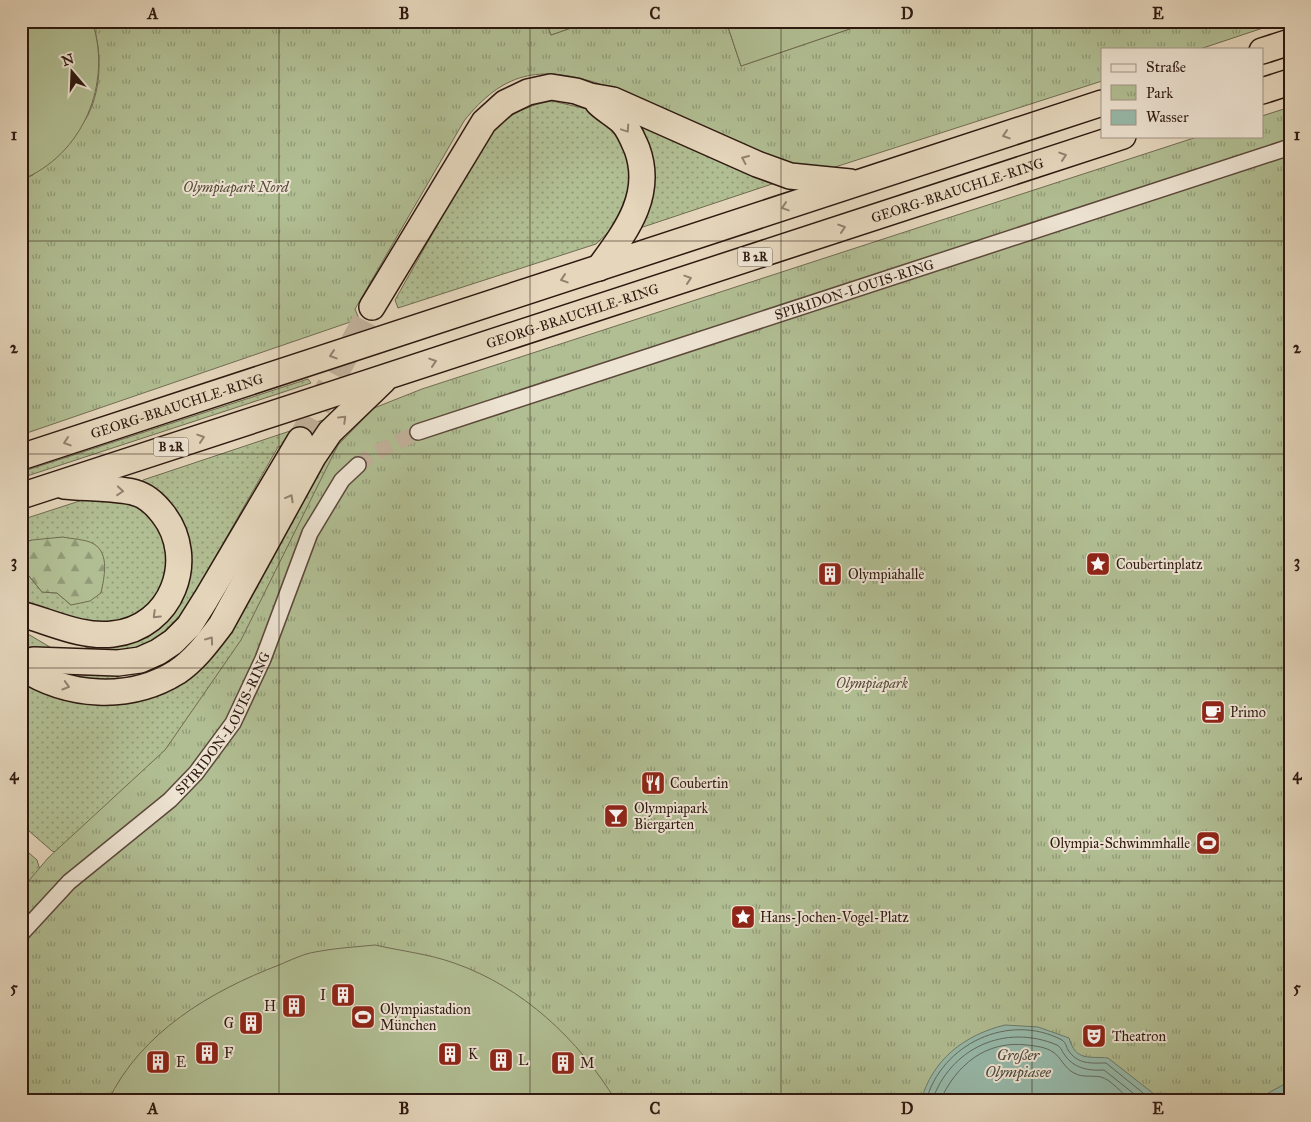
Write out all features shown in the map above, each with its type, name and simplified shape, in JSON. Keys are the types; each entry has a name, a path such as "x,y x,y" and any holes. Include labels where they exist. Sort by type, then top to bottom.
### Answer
{"highway":[{"path":"1264,50 1290,42"},
{"path":"1264,90 1290,82"},
{"path":"372,307 484,122 505,103 528,92 551,88 576,91 590,96 613,100 757,164 790,176 860,182"},
{"path":"590,96 622,122 633,140 640,159 643,180 640,202 630,226 599,268"},
{"name":"GEORG-BRAUCHLE-RING","path":"21,457 1101,103"},
{"name":"GEORG-BRAUCHLE-RING","path":"21,496 1117,138"},
{"path":"21,665 38,676 79,690 118,693 155,683 190,661 204,648 221,625 313,457 330,432 387,377"},
{"path":"21,665 34,660 118,663 140,660 158,652 173,642 189,626 300,440"},
{"path":"21,614 84,633 114,634 144,625 169,600 175,586 180,561 178,545 171,526 157,506 136,492 54,485"},
{"path":"21,619 92,661"}],"street":[{"name":"SPIRIDON-LOUIS-RING","path":"418,432 1290,147"},
{"name":"SPIRIDON-LOUIS-RING","path":"21,934 69,882 170,800 196,773 232,723 263,660 310,533 342,480 358,465"}],"green space":[{"path":"21,21 92,21 98,45 98,68 95,92 88,114 76,135 61,153 43,169 21,180"},
{"name":"Olympiapark Nord","path":"92,21 546,21 551,35 591,21 726,21 741,66 873,21 1284,21 1203,48 1101,48 1101,81 829,169 783,164 597,83 557,74 523,77 493,92 464,121 355,309 359,319 21,435 21,180 33,175 71,136 88,115 93,104 98,81 99,56"},
{"path":"546,21 591,21 551,35"},
{"path":"726,21 873,21 741,66"},
{"path":"552,101 596,111 623,141 634,182 617,224 596,244 398,308 395,300 485,141 499,125 514,114 532,106"},
{"name":"Olympiapark","path":"1290,107 1290,1101 21,1101 21,890 48,858 165,750 241,640 338,445 374,408 422,389 1194,138 1264,138 1264,115"},
{"path":"637,118 778,182 640,228"},
{"path":"308,379 311,383 21,478 21,472"},
{"path":"329,418 320,434 278,447 193,597 176,621 166,631 138,647 121,651 103,651 85,647 86,643 101,645 185,583 140,486 143,480"},
{"path":"342,437 353,459 258,647 73,858 52,851 21,824 21,679 162,692"},
{"path":"98,495 127,498 146,509 169,538 166,591 125,626 68,619 21,601 21,578 29,576 42,592 57,593 71,605 32,540 21,544 21,520"},
{"path":"63,537 91,542 99,548 102,554 105,567 101,593 90,601 71,605 57,593 42,592 29,576 21,578 21,544 32,540"},
{"path":"21,630 50,647 53,651 51,653 21,648"},
{"path":"58,671 86,675 117,675 118,678 149,678 83,683"},
{"path":"21,846 37,860 43,880 21,919"},
{"name":"Olympiastadion München","path":"375,945 454,963 479,973 503,986 526,1001 566,1036 601,1078 616,1101 108,1101 122,1076 139,1054 180,1017 204,1001 253,975 306,954"}],"water":[{"name":"Großer Olympiasee","path":"1005,1025 1038,1027 1069,1038 1075,1051 1079,1054 1089,1057 1108,1058 1163,1101 921,1101 933,1073 952,1051 976,1035"},
{"path":"1290,1081 1290,1101 1254,1101"}],"tunnel":[{"path":"300,440 372,307"},
{"path":"358,465 371,455 418,432"}],"place":[{"name":"Coubertinplatz","path":"1098,564"},
{"name":"Olympiahalle","path":"830,574"},
{"name":"Primo","path":"1213,712"},
{"name":"Coubertin","path":"653,783"},
{"name":"Olympiapark Biergarten","path":"616,816"},
{"name":"Olympia-Schwimmhalle","path":"1208,843"},
{"name":"Hans-Jochen-Vogel-Platz","path":"743,917"},
{"name":"I","path":"343,995"},
{"name":"H","path":"294,1006"},
{"name":"Olympiastadion München","path":"363,1017"},
{"name":"G","path":"251,1023"},
{"name":"Theatron","path":"1094,1036"},
{"name":"F","path":"207,1053"},
{"name":"K","path":"450,1054"},
{"name":"L","path":"501,1060"},
{"name":"E","path":"158,1062"},
{"name":"M","path":"563,1063"}]}
